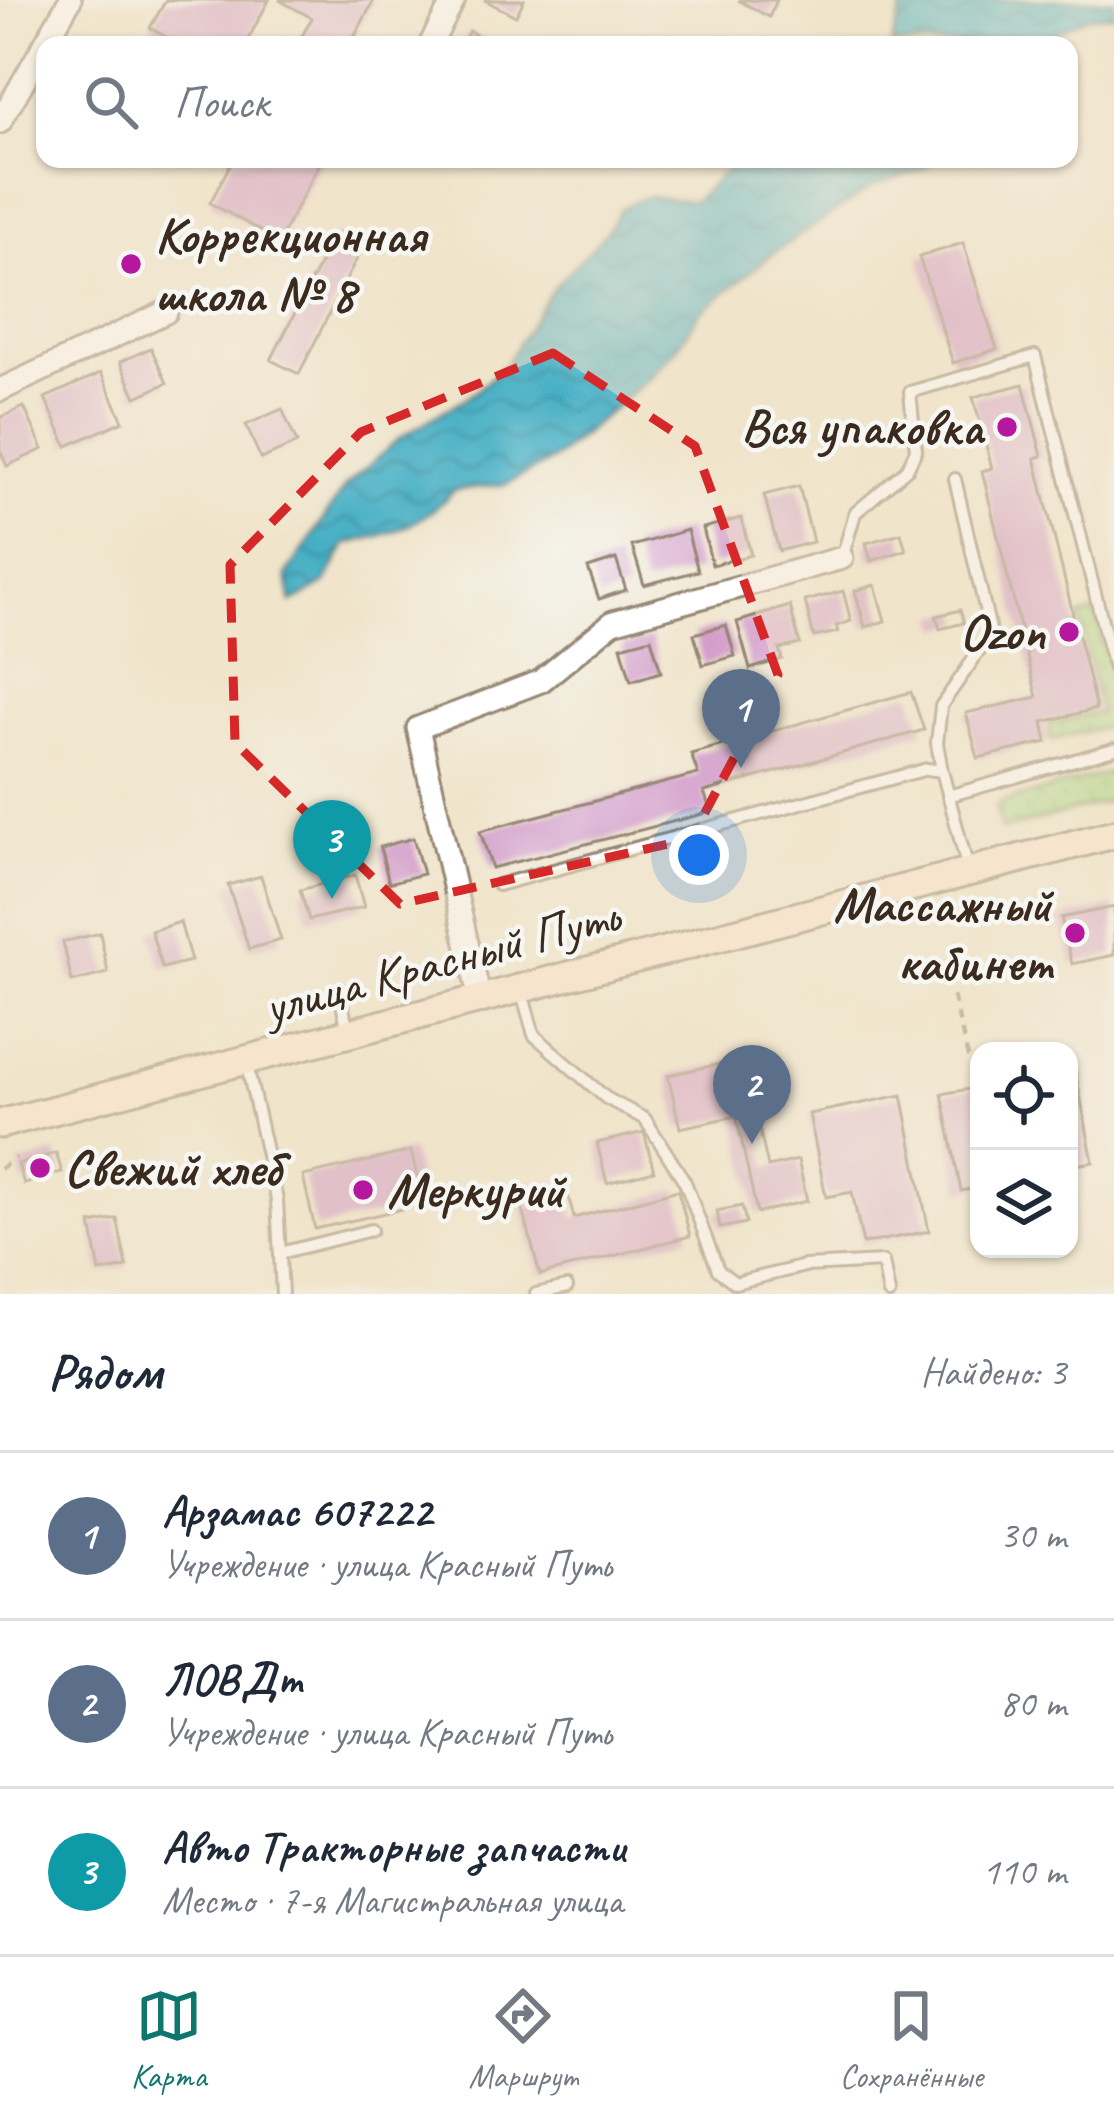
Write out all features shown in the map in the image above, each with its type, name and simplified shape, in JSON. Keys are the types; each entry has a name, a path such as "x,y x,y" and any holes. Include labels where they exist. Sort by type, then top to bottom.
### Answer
{"main road":[{"name":"улица Красный Путь","path":"0,1124 1114,834"}],"street":[{"path":"49,36 70,0"},
{"path":"435,36 454,0"},
{"path":"0,122 36,59"},
{"path":"0,390 166,312"},
{"path":"480,1000 418,728 541,681 613,622 842,558"}],"lane":[{"path":"842,558 855,513 907,470 916,451 910,392 1035,356 1114,668"},
{"path":"955,478 992,634 941,706 937,743 969,872"},
{"path":"948,796 1114,749"},
{"path":"498,885 927,769 942,772"},
{"path":"521,989 535,1035 606,1098 646,1120 685,1182 718,1270 735,1283 805,1266 883,1262 889,1294"},
{"path":"340,994 349,1034"},
{"path":"246,1061 278,1200 282,1294"},
{"path":"280,1252 371,1230"},
{"path":"536,1294 567,1287"}],"path":[{"path":"953,996 970,1058"},
{"path":"0,1169 16,1157"}],"highlighted area":[{"path":"553,353 695,446 778,675 691,839 400,904 235,743 230,565 361,432"}],"green space":[{"path":"1096,612 1114,687 1114,725 1051,740 1048,724 1100,712 1079,616"},
{"path":"1114,771 1114,800 1002,830 996,809 999,803"}],"water":[{"path":"905,0 1114,0 1114,15 1088,16 1048,36 894,36"},
{"path":"729,168 925,168 873,186 774,253 700,313 649,378 554,459 506,484 454,490 405,527 346,544 325,584 292,603 287,575 345,487 400,438 475,392 505,364 553,288 604,235 621,208 648,196 693,201"}],"building":[{"path":"166,0 269,0 250,36 165,36 150,28"},
{"path":"279,0 374,0 355,36 302,36 312,18"},
{"path":"484,0 524,0 516,16"},
{"path":"738,0 777,0 769,17"},
{"path":"228,168 317,168 279,241 210,203"},
{"path":"335,234 362,248 299,374 271,360"},
{"path":"963,243 997,349 953,363 919,257"},
{"path":"151,348 167,383 136,397 120,362"},
{"path":"101,373 123,421 67,446 45,398"},
{"path":"1023,384 1042,456 1035,458 1096,709 1043,722 1047,742 978,758 966,713 1037,697 982,471 992,468 973,397"},
{"path":"24,407 43,449 7,466 0,450 0,418"},
{"path":"282,409 297,443 261,459 246,425"},
{"path":"799,486 813,542 779,551 764,495"},
{"path":"741,518 751,555 712,565 703,528"},
{"path":"687,530 698,571 644,585 632,546"},
{"path":"901,533 906,550 871,561 866,543"},
{"path":"616,559 626,590 599,599 588,568"},
{"path":"875,585 885,621 865,627 855,591"},
{"path":"843,591 851,621 836,626 838,632 814,637 805,601"},
{"path":"790,606 800,644 779,649 782,659 750,669 737,622"},
{"path":"960,610 964,623 940,629 936,616"},
{"path":"726,625 735,656 703,665 694,634"},
{"path":"651,638 661,672 631,681 621,646"},
{"path":"911,692 924,730 704,792 711,812 492,868 480,831 698,774 691,754"},
{"path":"413,838 423,874 389,883 380,847"},
{"path":"355,875 364,907 309,920 300,890"},
{"path":"261,876 281,940 249,949 228,885"},
{"path":"1114,907 1114,955 1072,964 1061,918"},
{"path":"180,922 191,961 162,968 151,931"},
{"path":"100,933 108,973 72,982 63,942"},
{"path":"744,1059 768,1167 798,1160 807,1201 757,1213 736,1116 680,1128 668,1075"},
{"path":"1078,1084 1093,1162 1078,1164"},
{"path":"970,1089 970,1189 961,1191 942,1094"},
{"path":"902,1095 929,1231 863,1244 852,1192 826,1197 809,1114"},
{"path":"644,1132 654,1171 607,1183 597,1143"},
{"name":"Меркурий","path":"411,1151 424,1204 315,1229 303,1176"},
{"name":"Свежий хлеб","path":"56,1153 62,1172 24,1184 18,1164"},
{"path":"678,1190 690,1236 540,1275 522,1207 568,1195 574,1218"},
{"path":"742,1206 746,1223 720,1228 717,1211"},
{"path":"117,1219 127,1267 100,1272 91,1224"}],"place":[{"name":"Коррекционная школа № 8","path":"131,264"},
{"name":"Вся упаковка","path":"1007,427"},
{"name":"Ozon","path":"1069,632"},
{"name":"Арзамас 607222","path":"741,768"},
{"name":"Авто Тракторные запчасти","path":"332,899"},
{"name":"Массажный кабинет","path":"1075,933"},
{"name":"ЛОВДт","path":"752,1144"},
{"name":"Свежий хлеб","path":"40,1168"},
{"name":"Меркурий","path":"363,1190"}]}
